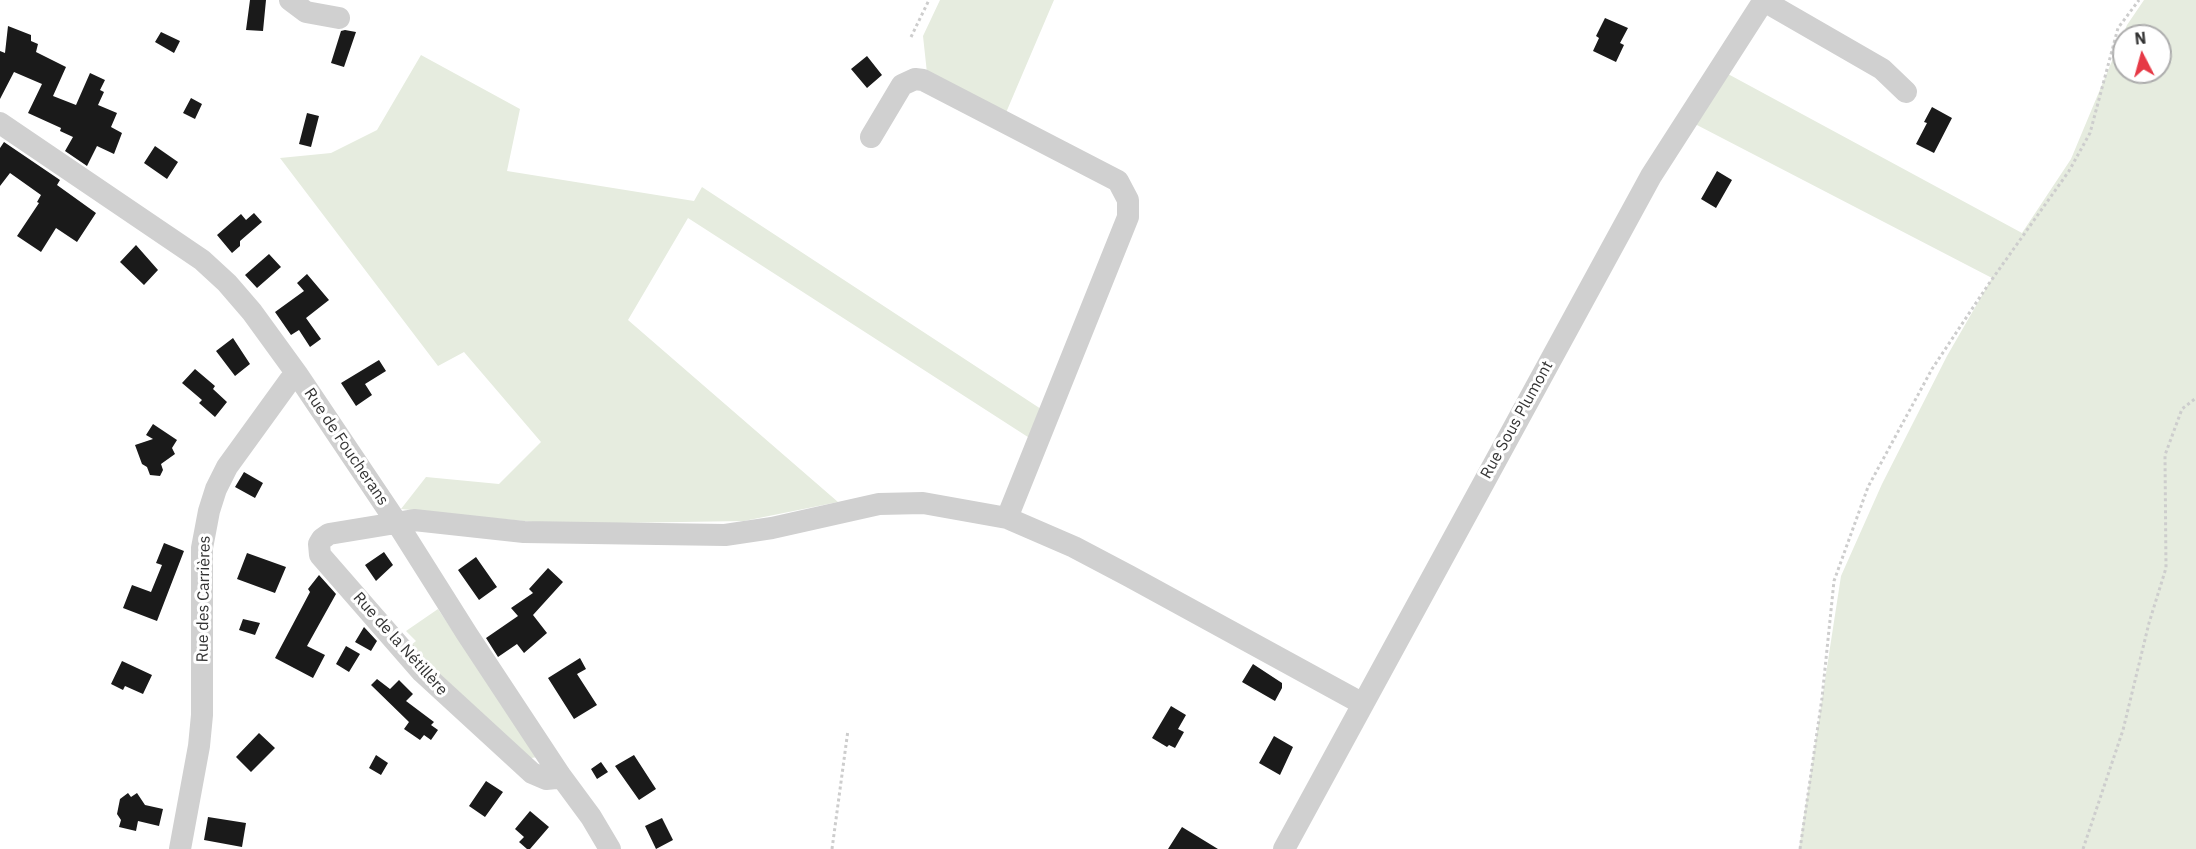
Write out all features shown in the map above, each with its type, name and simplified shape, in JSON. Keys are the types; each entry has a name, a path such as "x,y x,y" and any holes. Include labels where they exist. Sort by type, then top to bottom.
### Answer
{"street":[{"path":"290,0 306,12 339,18"},
{"path":"1764,1 1882,69 1906,92"},
{"name":"Rue Sous Plumont","path":"1284,849 1652,176 1764,1"},
{"path":"872,137 902,85 915,79 923,80 1118,181 1128,200 1128,217 1007,518"},
{"name":"Rue de Foucherans","path":"2,129 202,260 252,312 297,374 397,523 467,634 560,775 591,817 610,849"},
{"name":"Rue des Carrières","path":"180,849 182,826 199,746 202,715 202,548 209,511 216,489 227,467 290,380 297,374"},
{"name":"Rue de la Nétillère","path":"560,775 546,779 532,773 422,672 320,555 319,544 328,534 414,520 524,532 725,535 772,528 879,504 923,503 1007,518 1074,548 1363,704"}],"path":[{"path":"911,37 929,0"},
{"path":"1800,849 1821,698 1834,581 1868,487 1932,369 2069,171 2090,133 2118,28 2139,0"},
{"path":"2084,849 2123,730 2149,623 2166,568 2165,455 2182,409 2196,398"},
{"path":"832,849 848,730"}],"shaded area":[{"path":"940,0 1054,0 1005,115 927,73 923,36"},
{"path":"2144,0 2196,0 2196,849 1799,849 1841,576 1882,484 1947,356 1992,278 1695,124 1728,74 2022,233 2071,159 2112,61 2112,84 2172,84 2172,24 2128,24"},
{"path":"421,55 520,109 507,171 694,201 702,187 1041,409 1031,439 688,218 628,320 838,502 744,521 554,524 401,509 426,477 499,484 541,442 464,352 438,366 280,158 331,153 377,130"},
{"path":"438,609 538,757 531,758 525,754 410,646 416,641 406,631"}],"building":[{"path":"250,0 266,0 263,31 246,30"},
{"path":"1605,18 1628,28 1620,43 1624,45 1616,62 1593,51 1599,38 1596,36"},
{"path":"8,26 31,35 31,41 38,44 36,52 66,67 53,96 76,105 90,73 105,80 100,90 104,92 98,105 117,113 111,127 122,133 114,154 97,146 87,166 65,151 73,137 60,131 61,128 28,113 42,84 14,72 0,99 0,51 5,53"},
{"path":"341,31 356,32 344,67 331,63"},
{"path":"161,32 180,41 174,53 155,42"},
{"path":"867,56 882,75 867,88 851,69"},
{"path":"191,98 202,104 195,119 183,113"},
{"path":"1932,107 1952,118 1934,153 1916,144"},
{"path":"307,113 319,116 311,147 299,144"},
{"path":"4,142 60,180 57,185 96,213 77,242 56,228 41,252 17,236 39,203 37,202 41,195 10,173 0,186 0,148"},
{"path":"155,146 178,162 167,179 144,163"},
{"path":"1717,171 1732,180 1716,208 1701,199"},
{"path":"254,213 262,222 240,241 240,246 232,253 217,235 241,214 246,220"},
{"path":"136,245 158,270 144,285 120,262"},
{"path":"269,254 281,267 257,288 245,275"},
{"path":"307,274 329,300 306,318 321,339 310,347 299,330 291,335 275,312 304,291 297,283"},
{"path":"233,338 250,364 235,376 216,351"},
{"path":"379,360 386,371 365,384 372,395 356,406 341,383"},
{"path":"195,369 215,386 213,389 227,402 215,417 199,403 202,400 182,383"},
{"path":"153,424 177,440 172,448 175,454 161,464 163,470 160,476 150,475 147,467 142,464 135,445 153,439 146,435"},
{"path":"244,472 263,483 255,498 235,487"},
{"path":"164,543 184,551 157,621 123,608 132,585 151,592 162,565 156,563"},
{"path":"384,552 393,565 376,581 365,565"},
{"path":"247,553 286,567 275,593 237,579"},
{"path":"476,557 497,587 479,600 458,570"},
{"path":"548,568 563,582 533,615 547,633 524,653 517,644 498,657 486,638 518,616 511,608 533,593 529,589"},
{"path":"319,575 336,594 307,646 325,655 313,678 275,658 310,592 308,589"},
{"path":"243,619 260,623 255,635 239,630"},
{"path":"364,627 377,641 371,651 355,642"},
{"path":"346,646 360,654 349,672 336,664"},
{"path":"580,658 586,669 577,674 597,705 574,719 548,678"},
{"path":"122,661 152,675 143,694 125,686 123,690 111,684"},
{"path":"1253,664 1282,683 1282,688 1275,701 1242,682"},
{"path":"377,679 390,689 399,680 413,694 406,701 434,722 431,725 438,730 431,740 424,735 420,740 404,729 409,722 371,685"},
{"path":"1171,706 1186,715 1178,729 1184,732 1175,748 1169,745 1167,747 1152,738"},
{"path":"259,733 275,748 251,772 236,757"},
{"path":"1274,736 1293,747 1280,775 1259,763"},
{"path":"376,755 388,763 381,775 369,768"},
{"path":"634,755 656,789 639,800 615,766"},
{"path":"601,762 608,772 597,779 591,769"},
{"path":"486,781 503,792 485,817 469,806"},
{"path":"128,793 131,797 137,793 145,805 163,809 159,826 138,821 136,831 119,827 121,820 117,814 120,799"},
{"path":"530,811 549,827 530,849 527,849 519,842 524,837 515,829"},
{"path":"208,817 246,823 242,847 204,840"},
{"path":"662,818 673,840 656,849 645,826"},
{"path":"1182,827 1218,849 1168,849"}]}
